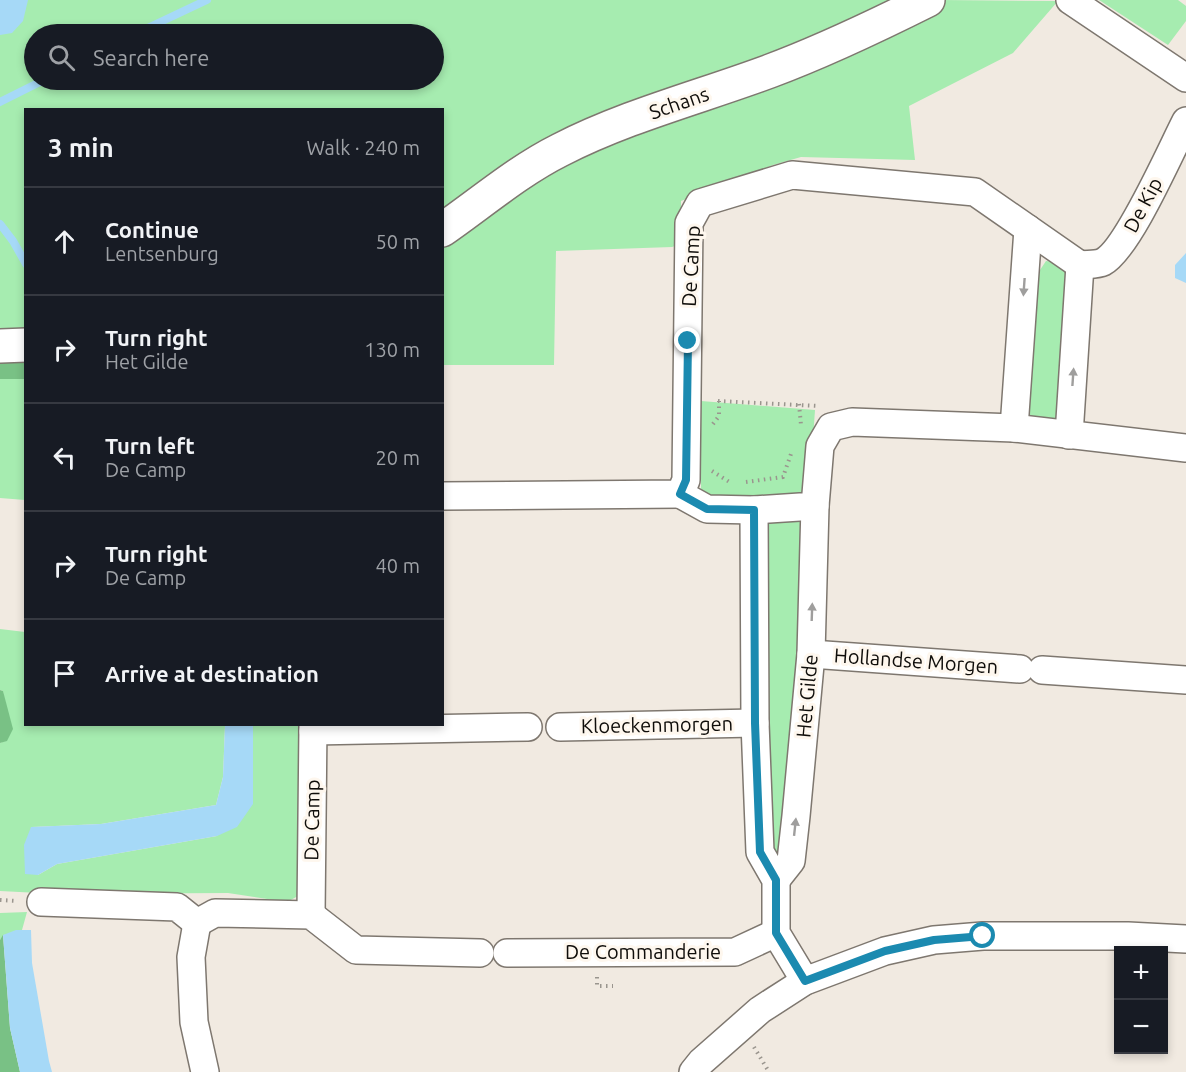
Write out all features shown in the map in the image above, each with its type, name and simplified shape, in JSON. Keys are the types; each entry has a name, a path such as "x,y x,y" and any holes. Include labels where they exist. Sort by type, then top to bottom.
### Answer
{"street":[{"name":"Schans","path":"444,229 532,166 560,150 636,117 809,56 928,0"},
{"path":"1070,0 1186,78"},
{"name":"De Kip","path":"1080,265 1102,263 1115,252 1128,235 1186,122"},
{"name":"De Camp","path":"680,494 686,480 689,223 700,203 792,175 975,192 1080,265"},
{"path":"1014,428 1028,229"},
{"path":"1069,435 1080,265"},
{"path":"0,346 24,345"},
{"path":"831,427 852,422 1014,428 1186,448"},
{"name":"Het Gilde","path":"776,880 791,861 811,654 815,506 820,446 831,427"},
{"path":"444,496 680,494 707,509 754,510 815,506"},
{"path":"754,510 755,723 760,852 776,880 776,933 805,981"},
{"name":"Hollandse Morgen","path":"811,654 1186,680"},
{"name":"Kloeckenmorgen","path":"560,727 755,723"},
{"path":"313,728 528,727"},
{"name":"De Camp","path":"311,915 313,728"},
{"path":"41,902 177,907 197,924"},
{"path":"205,1072 194,1022 190,957 197,924 215,913 311,915 356,950 480,953"},
{"name":"De Commanderie","path":"507,953 735,952 776,933"},
{"path":"693,1072 701,1062 760,1010 805,981 885,951 934,940 983,936 1128,936 1186,939"}],"path":[{"path":"687,399 818,405 831,427"},
{"path":"708,433 719,416 719,400"},
{"path":"799,404 801,432"},
{"path":"707,465 715,474 733,484 777,479 783,477 787,471 793,448"}],"green space":[{"path":"0,0 906,0 444,221 444,108 24,108 24,337 0,338"},
{"path":"941,0 1058,1 1013,53 909,106 915,160 801,157 773,165 681,201 681,244 672,247 556,251 554,365 444,365 444,235 503,192"},
{"path":"1099,0 1178,0 1186,6 1186,21 1168,45"},
{"path":"1046,261 1056,262 1071,273 1059,422 1028,426 1023,405 1032,282"},
{"path":"24,345 24,379 0,379 0,346"},
{"path":"0,379 24,379 24,500 0,498"},
{"path":"701,401 815,410 810,482 802,493 792,497 714,500 701,489"},
{"path":"796,518 804,524 807,536 784,857 768,856 762,526 779,520"},
{"path":"0,629 24,632 24,726 225,726 223,777 216,805 101,824 32,827 38,875 57,864 217,836 253,754 253,726 304,726 298,896 287,902 228,893 58,894 0,891 0,743 7,740 3,691 0,690"},
{"path":"0,690 3,691 13,729 7,741 0,743"},
{"path":"27,912 22,930 4,935 0,940 0,913"},
{"path":"3,935 10,1028 20,1072 0,1072 0,940"}],"water":[{"path":"0,0 28,0 23,21 12,33 0,35"},
{"path":"1186,253 1186,283 1175,278 1175,265"},
{"path":"225,726 253,726 253,804 237,827 217,836 57,864 38,875 25,874 24,845 31,827 101,824 216,805 223,777"},
{"path":"16,930 31,930 32,963 52,1072 20,1072 10,1028 3,935"}],"waterway":[{"path":"156,24 207,0"},
{"path":"0,102 24,90"},
{"path":"0,224 24,260"}],"route":[{"path":"688,341 686,480 680,494 707,509 754,510 755,723 760,852 776,880 776,933 805,981 885,951 934,940 983,936"}]}
